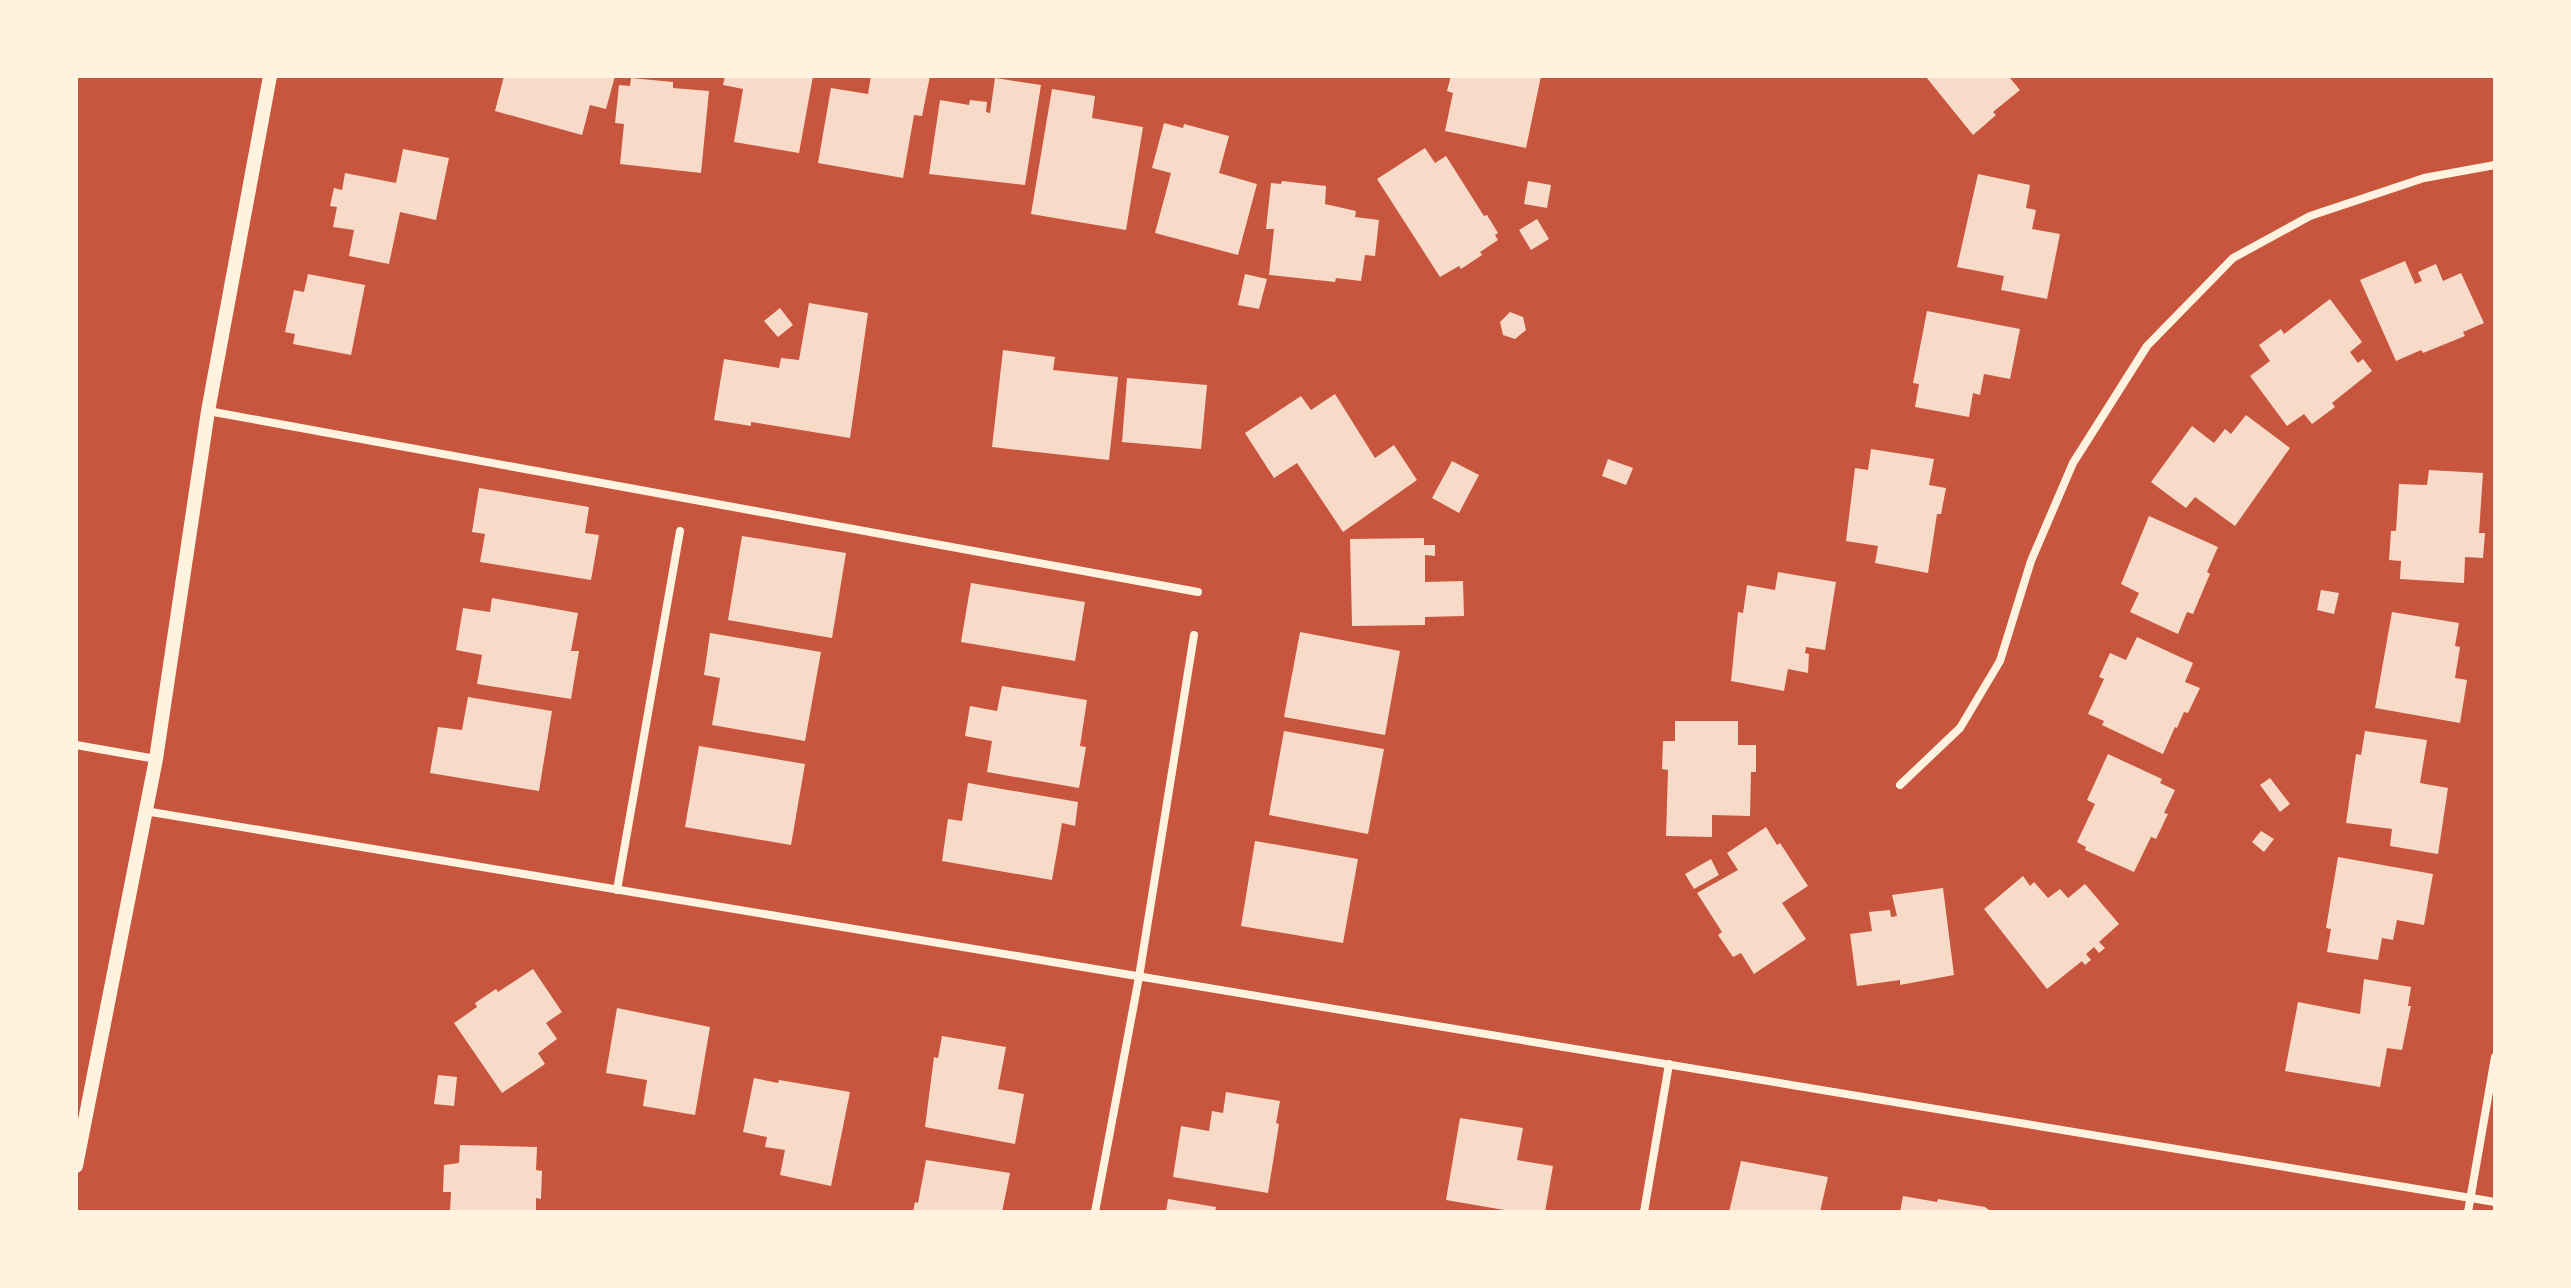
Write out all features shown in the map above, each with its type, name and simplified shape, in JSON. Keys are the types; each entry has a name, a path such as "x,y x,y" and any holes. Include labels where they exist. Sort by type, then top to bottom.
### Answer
{"street":[{"path":"76,1166 82,1106 156,759 208,411 270,76"},
{"path":"1900,785 1960,728 2000,661 2031,561 2073,463 2147,346 2233,258 2310,216 2424,178 2495,165"},
{"path":"208,411 1198,592"},
{"path":"617,890 680,531"},
{"path":"1095,1212 1139,977 1194,635"},
{"path":"76,745 156,759"},
{"path":"145,811 2495,1202"},
{"path":"2468,1212 2495,1057"},
{"path":"1644,1212 1669,1064"}],"building":[{"path":"504,76 615,76 606,109 590,105 582,135 495,111"},
{"path":"725,76 813,76 799,153 734,142 743,89 723,85"},
{"path":"871,76 930,76 922,116 914,115 903,178 818,163 831,88 868,94"},
{"path":"1451,76 1541,76 1526,148 1445,131 1453,93 1447,91"},
{"path":"1928,76 2012,76 2010,78 2020,90 1993,112 1996,115 1973,135"},
{"path":"631,78 673,82 673,88 709,91 701,173 620,164 624,124 615,123 619,85 630,86"},
{"path":"995,78 1041,85 1025,185 929,174 940,100 969,105 970,100 987,102 986,112 990,113"},
{"path":"1052,89 1095,96 1092,118 1143,127 1126,230 1031,214"},
{"path":"1164,123 1183,128 1184,124 1229,136 1219,173 1257,184 1238,255 1155,233 1171,173 1152,168"},
{"path":"1425,148 1435,163 1446,156 1498,233 1495,235 1498,240 1480,252 1482,255 1461,269 1459,266 1440,277 1377,179"},
{"path":"403,149 449,158 436,220 400,212 389,264 349,256 354,230 333,227 337,207 330,206 334,188 342,190 345,173 396,183"},
{"path":"1978,174 2030,185 2026,208 2036,210 2032,229 2060,234 2047,299 2001,290 2004,276 1957,267"},
{"path":"1282,181 1326,186 1325,204 1356,211 1355,217 1379,220 1375,256 1365,255 1361,281 1336,278 1335,282 1269,275 1274,229 1266,229 1271,183 1281,184"},
{"path":"1528,181 1551,185 1547,208 1524,204"},
{"path":"1537,219 1549,239 1531,250 1519,230"},
{"path":"2405,261 2415,284 2422,281 2418,272 2436,264 2443,281 2461,273 2484,323 2463,332 2465,336 2396,361 2360,280"},
{"path":"308,274 365,285 351,355 293,344 295,334 285,332 294,290 304,292"},
{"path":"1245,274 1267,279 1259,309 1238,305"},
{"path":"2330,299 2362,342 2350,352 2358,363 2363,359 2372,371 2332,403 2335,407 2312,424 2304,414 2287,426 2250,376 2270,361 2259,345 2281,329 2284,334"},
{"path":"809,303 868,313 850,438 751,422 751,426 714,420 724,359 779,368 781,358 799,360"},
{"path":"780,308 793,325 778,337 764,321"},
{"path":"1927,311 2020,329 2010,379 1984,374 1980,395 1973,393 1969,417 1915,407 1919,384 1913,383"},
{"path":"1510,312 1523,317 1526,330 1515,339 1503,335 1500,322"},
{"path":"1003,350 1055,357 1053,370 1118,377 1109,460 992,447"},
{"path":"1127,378 1207,385 1201,449 1122,442"},
{"path":"1335,394 1375,458 1394,445 1417,480 1343,532 1297,463 1274,478 1245,433 1301,396 1311,410"},
{"path":"2246,415 2290,448 2235,526 2195,497 2186,508 2151,482 2192,426 2214,443 2225,429 2231,434"},
{"path":"1871,449 1934,459 1929,485 1946,488 1941,514 1937,514 1928,573 1875,563 1878,546 1846,541 1855,468 1868,470"},
{"path":"1608,459 1633,468 1626,485 1602,476"},
{"path":"1452,461 1479,475 1459,513 1432,498"},
{"path":"2429,470 2483,473 2479,533 2485,533 2483,558 2465,557 2464,583 2400,579 2401,561 2389,560 2391,531 2396,531 2399,484 2427,485"},
{"path":"479,488 589,507 585,533 599,535 591,580 480,562 485,534 472,532"},
{"path":"2149,516 2218,547 2193,614 2187,612 2178,634 2130,612 2139,593 2121,584"},
{"path":"742,536 846,553 832,638 728,620"},
{"path":"1424,538 1424,545 1435,545 1435,556 1425,555 1425,582 1463,581 1464,616 1425,617 1425,625 1352,626 1350,539"},
{"path":"1778,572 1836,582 1825,650 1806,647 1805,653 1809,654 1808,673 1788,669 1784,691 1731,681 1738,612 1743,613 1747,585 1775,590"},
{"path":"971,583 1085,602 1075,661 961,642"},
{"path":"2321,590 2339,593 2334,614 2317,610"},
{"path":"492,598 578,613 571,651 579,651 571,699 477,684 482,655 456,650 463,608 490,612"},
{"path":"2392,612 2459,623 2455,646 2460,647 2455,678 2467,680 2460,723 2375,708"},
{"path":"1300,632 1400,651 1385,735 1284,717"},
{"path":"710,633 821,652 805,741 712,725 720,678 704,675"},
{"path":"2137,637 2193,663 2185,682 2200,688 2188,713 2184,712 2175,727 2163,754 2102,725 2104,721 2088,714 2104,679 2099,677 2110,653 2126,660"},
{"path":"1002,686 1087,700 1080,746 1086,747 1079,788 987,772 992,741 965,736 970,706 997,711"},
{"path":"468,697 552,711 539,791 430,773 438,727 462,730"},
{"path":"1675,721 1738,721 1738,745 1756,745 1756,772 1751,772 1750,816 1712,815 1712,837 1666,836 1668,770 1662,769 1663,741 1675,741"},
{"path":"1284,731 1384,749 1368,834 1269,815"},
{"path":"2365,731 2427,740 2420,783 2448,788 2438,854 2390,846 2392,829 2346,823 2356,754 2361,755"},
{"path":"699,746 805,764 791,845 685,827"},
{"path":"2108,754 2162,779 2160,783 2175,790 2156,839 2151,837 2134,872 2085,850 2086,847 2077,842 2095,804 2087,800"},
{"path":"2270,778 2290,804 2280,812 2260,785"},
{"path":"968,783 1078,802 1075,826 1062,823 1052,880 942,861 948,819 962,821"},
{"path":"1766,827 1808,886 1782,903 1806,939 1754,974 1741,953 1733,957 1718,935 1722,932 1697,893 1738,870 1727,853"},
{"path":"2261,831 2274,839 2264,852 2252,842"},
{"path":"1255,841 1358,859 1343,943 1241,926"},
{"path":"2338,857 2433,874 2424,925 2397,920 2393,940 2382,938 2378,960 2327,952 2331,929 2326,928"},
{"path":"1711,859 1719,875 1694,889 1685,874"},
{"path":"2023,876 2030,886 2034,882 2048,898 2060,889 2068,898 2085,884 2119,924 2099,942 2105,948 2099,953 2094,947 2086,954 2091,960 2085,965 2082,961 2047,989 1984,909"},
{"path":"1943,888 1954,975 1900,985 1900,980 1857,986 1850,934 1872,931 1869,912 1890,910 1891,917 1897,916 1892,895"},
{"path":"533,969 562,1012 546,1023 557,1039 538,1053 545,1064 502,1093 454,1023 477,1007 475,1003"},
{"path":"2364,979 2411,987 2408,1006 2411,1006 2402,1050 2387,1048 2380,1087 2285,1071 2298,1002 2360,1014"},
{"path":"617,1008 710,1027 695,1115 643,1106 647,1080 606,1073"},
{"path":"942,1036 1006,1047 998,1089 1024,1094 1015,1144 925,1127 934,1057 938,1058"},
{"path":"438,1075 457,1077 454,1106 434,1104"},
{"path":"754,1078 850,1092 831,1186 780,1175 785,1150 765,1147 767,1137 743,1132"},
{"path":"1226,1092 1280,1101 1268,1193 1173,1177 1181,1126 1209,1131 1212,1111 1223,1113"},
{"path":"1460,1118 1523,1128 1517,1160 1553,1166 1545,1212 1516,1212 1446,1200"},
{"path":"460,1145 537,1147 536,1170 542,1171 541,1199 536,1198 536,1212 450,1212 451,1192 443,1192 444,1165 459,1163"},
{"path":"926,1160 1010,1173 1002,1212 913,1212 915,1202 918,1203"},
{"path":"1741,1161 1828,1177 1820,1212 1729,1212"},
{"path":"1903,1196 1985,1207 1992,1212 1900,1212"},
{"path":"1168,1199 1216,1207 1215,1212 1166,1212"}]}
